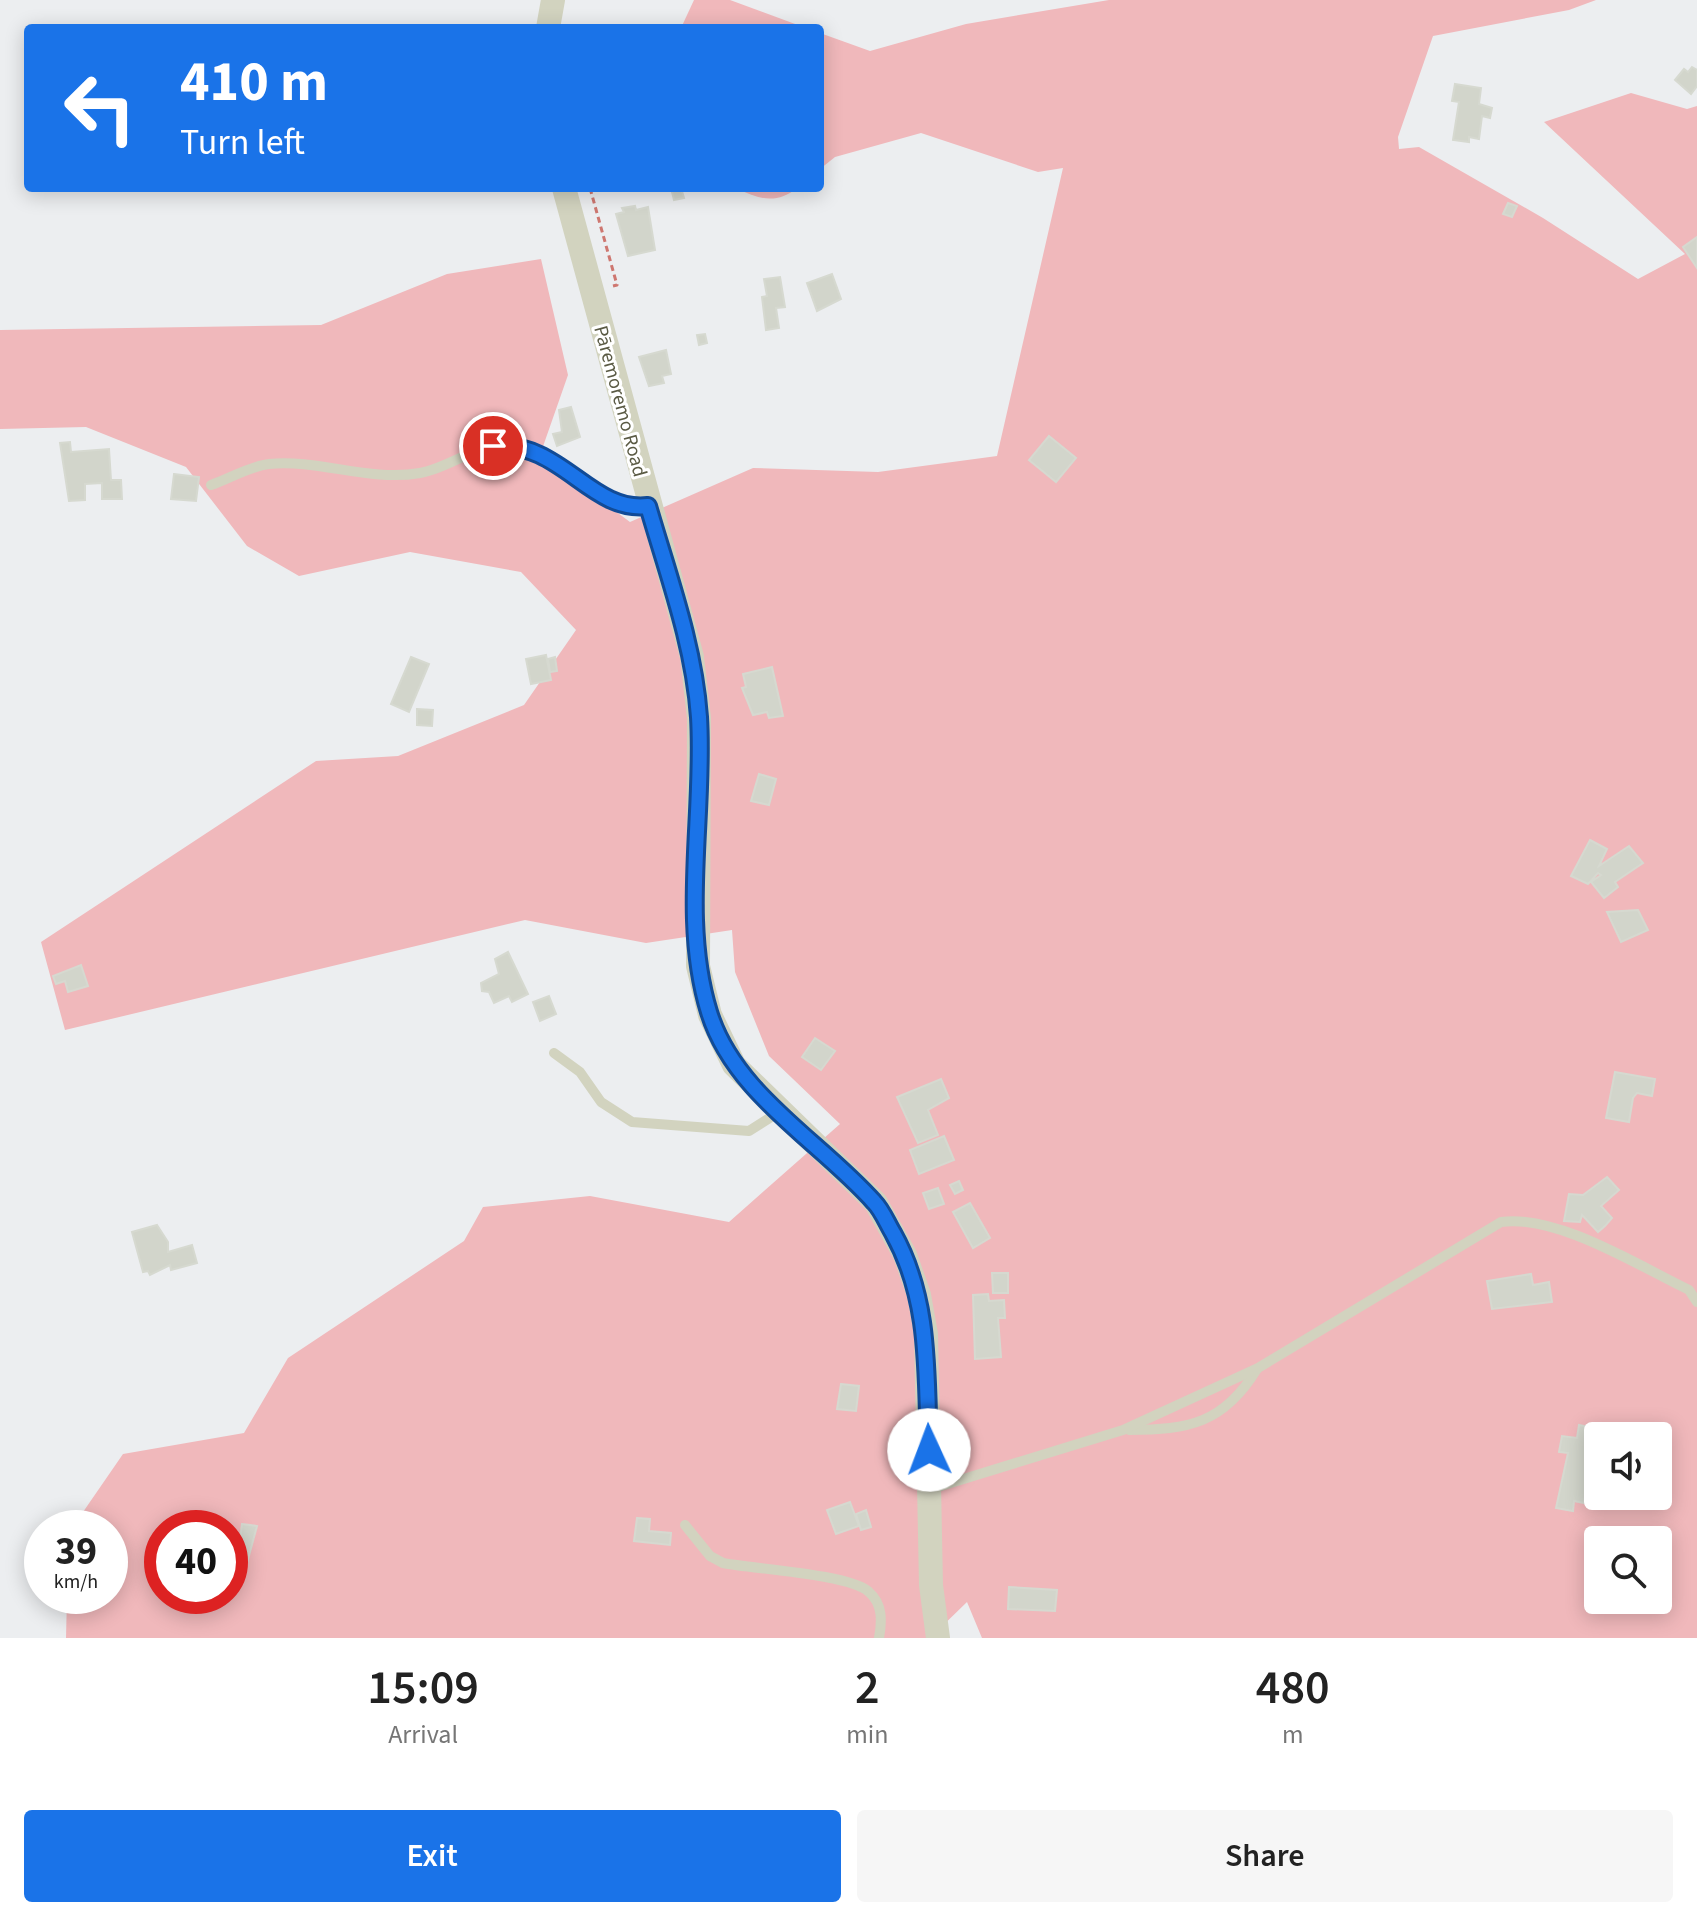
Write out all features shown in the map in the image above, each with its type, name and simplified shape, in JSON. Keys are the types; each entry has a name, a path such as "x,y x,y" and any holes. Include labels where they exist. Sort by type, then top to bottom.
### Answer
{"street":[{"path":"549,24 553,0"},
{"name":"Pāremoremo Road","path":"565,192 648,506 692,657 699,718 698,966 710,1015 734,1065 876,1203 905,1255 919,1295 926,1334 931,1585 938,1638"}],"lane":[{"path":"211,485 268,464 391,477 425,472 493,446 509,445 527,449 564,467 608,500 628,508 648,506"},
{"path":"554,1053 580,1072 601,1102 632,1122 749,1131 779,1112"},
{"path":"929,1489 1123,1430 1258,1368 1501,1222 1530,1222 1562,1232 1689,1290 1697,1302"},
{"path":"1123,1430 1172,1430 1221,1412 1245,1389 1258,1368"},
{"path":"685,1525 710,1556 723,1563 860,1585 878,1602 882,1623 879,1638"}],"path":[{"path":"591,192 617,285 592,294"}],"shaded area":[{"path":"694,0 730,0 795,24 683,24"},
{"path":"1109,0 1596,0 1569,10 1433,36 1398,137 1399,149 1419,147 1543,218 1638,279 1685,254 1544,122 1631,93 1687,109 1697,106 1697,1638 982,1638 967,1602 930,1638 66,1638 67,1614 128,1614 128,1510 84,1510 123,1454 244,1433 288,1358 464,1241 483,1207 590,1196 729,1222 840,1124 769,1056 735,972 732,930 646,943 525,920 65,1030 41,942 316,761 398,756 524,705 576,630 521,572 410,552 299,576 247,546 186,467 86,427 0,429 0,330 321,325 447,274 541,259 568,375 540,455 630,522 753,468 878,472 997,456 1063,168 1038,172 921,133 835,157 824,166 824,34 870,51 966,24"},
{"path":"746,192 791,192 775,198"}],"building":[{"path":"1692,67 1697,70 1697,86 1691,94 1675,80 1684,69 1688,72"},
{"path":"1455,84 1481,88 1479,104 1492,108 1490,118 1482,116 1479,139 1469,137 1469,142 1453,140 1459,102 1452,101"},
{"path":"672,192 682,192 684,198 674,200"},
{"path":"1508,203 1517,206 1512,217 1503,214"},
{"path":"635,206 636,210 648,207 655,250 628,256 616,214 624,212 622,208"},
{"path":"1697,237 1697,268 1683,247"},
{"path":"832,274 841,299 817,311 807,283"},
{"path":"780,277 785,307 776,308 779,328 766,330 762,297 767,296 764,279"},
{"path":"705,334 707,343 699,345 697,335"},
{"path":"666,350 671,374 662,376 664,383 649,386 639,357"},
{"path":"571,407 580,437 557,446 553,434 562,432 559,410"},
{"path":"1049,436 1076,458 1056,482 1029,460"},
{"path":"70,442 71,452 109,449 111,480 121,480 122,499 102,499 102,483 85,484 85,500 69,501 60,443"},
{"path":"174,474 199,477 196,501 171,499"},
{"path":"546,655 551,680 531,684 526,659"},
{"path":"411,657 429,664 409,712 391,704"},
{"path":"555,657 557,671 550,672 548,659"},
{"path":"772,667 783,716 769,718 767,712 753,715 742,688 746,687 743,674"},
{"path":"417,709 433,710 432,726 417,725"},
{"path":"759,774 776,779 769,805 751,801"},
{"path":"1590,840 1607,849 1599,866 1629,846 1643,863 1615,882 1618,887 1604,898 1591,882 1601,875 1598,873 1588,884 1571,876"},
{"path":"1638,910 1648,930 1621,942 1607,912"},
{"path":"508,952 528,994 512,1002 509,996 494,1003 489,992 482,991 481,983 499,974 495,959"},
{"path":"81,965 88,986 68,992 65,981 56,984 53,976"},
{"path":"549,996 556,1014 540,1021 533,1002"},
{"path":"815,1038 835,1051 821,1070 802,1057"},
{"path":"1615,1072 1655,1079 1652,1096 1637,1093 1633,1098 1629,1122 1606,1118"},
{"path":"941,1079 949,1098 928,1110 938,1135 918,1143 897,1097"},
{"path":"944,1136 954,1160 919,1174 910,1150"},
{"path":"1607,1177 1619,1190 1601,1206 1612,1218 1605,1226 1598,1232 1582,1215 1580,1222 1564,1221 1569,1194 1583,1195"},
{"path":"959,1181 963,1190 955,1194 950,1185"},
{"path":"938,1188 944,1204 929,1209 923,1193"},
{"path":"970,1203 990,1238 973,1248 953,1212"},
{"path":"157,1225 168,1242 168,1252 192,1245 197,1263 171,1270 170,1265 150,1275 148,1271 143,1272 132,1232"},
{"path":"992,1273 1008,1273 1008,1293 993,1293"},
{"path":"1531,1274 1533,1285 1549,1282 1552,1302 1492,1309 1487,1281"},
{"path":"988,1294 989,1301 1004,1300 1005,1318 998,1318 1001,1357 975,1359 973,1295"},
{"path":"841,1384 859,1386 856,1411 837,1409"},
{"path":"1579,1425 1584,1426 1584,1503 1574,1501 1573,1511 1556,1508 1568,1453 1559,1452 1562,1436 1577,1438"},
{"path":"850,1502 859,1526 836,1534 827,1510"},
{"path":"866,1510 871,1527 861,1530 856,1514"},
{"path":"637,1518 650,1519 649,1531 671,1533 670,1545 634,1541"},
{"path":"248,1525 257,1526 248,1559"},
{"path":"1009,1587 1057,1590 1055,1611 1008,1609"}],"route":[{"path":"493,446 509,445 527,449 564,467 608,500 628,508 648,506 692,657 699,718 698,966 710,1015 734,1065 876,1203 905,1255 919,1295 926,1334 929,1450"}]}
